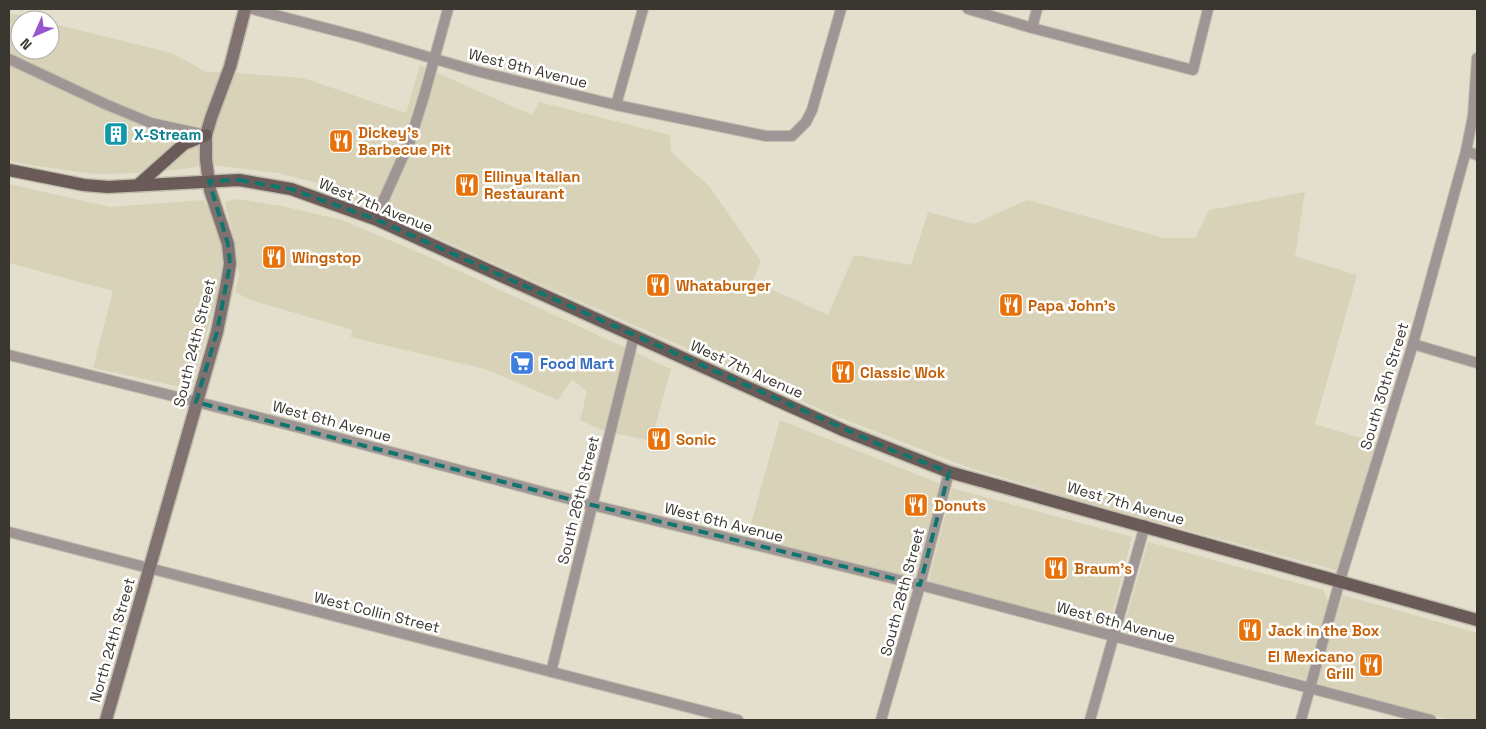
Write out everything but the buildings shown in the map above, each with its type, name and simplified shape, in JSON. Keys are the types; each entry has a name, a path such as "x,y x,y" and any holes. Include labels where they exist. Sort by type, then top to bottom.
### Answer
{"main road":[{"path":"138,185 184,144 206,135"},
{"name":"West 7th Avenue","path":"9,172 84,185 120,187 239,180 291,189 375,219 845,431 950,472 1145,525 1477,620"}],"street":[{"name":"South 24th Street","path":"149,568 217,332 230,264 228,244 210,190 206,160 206,135 230,67 246,9"},
{"name":"West 9th Avenue","path":"252,9 360,37 476,71 616,105 766,136 792,136 806,122 812,110 841,9"},
{"path":"375,219 410,141 448,9"},
{"path":"616,105 643,9"},
{"path":"968,9 1032,28 1193,70 1208,9"},
{"path":"1032,28 1037,9"},
{"name":"South 30th Street","path":"1301,720 1340,580 1413,344 1474,127 1477,58"},
{"path":"9,59 105,104 151,123 206,135"},
{"path":"1466,152 1477,155"},
{"name":"South 26th Street","path":"551,672 634,336"},
{"path":"1413,344 1477,363"},
{"name":"West 6th Avenue","path":"9,355 289,425 592,505 920,584 1113,637 1431,720"},
{"name":"South 28th Street","path":"881,720 950,472"},
{"path":"1090,720 1145,525"},
{"name":"West Collin Street","path":"9,532 738,720"},
{"name":"North 24th Street","path":"106,720 149,568"}],"highlighted area":[{"path":"239,180 291,189 375,219 894,451 949,472 920,585 592,505 196,402 217,332 230,264 228,244 209,181"}],"shaded area":[{"path":"9,13 10,60 60,60 60,25 172,53 206,72 224,72 200,131 198,167 149,173 94,174 23,164 9,160"},
{"path":"420,65 532,115 539,102 670,135 671,152 709,186 761,261 753,281 828,315 854,255 911,265 928,212 974,224 1027,200 1164,238 1195,238 1209,210 1305,192 1295,256 1357,275 1315,424 1380,444 1339,571 1072,499 970,468 833,415 317,183 278,173 213,165 212,134 236,73 303,78 406,113"},
{"path":"9,184 110,207 203,200 211,211 223,248 220,286 191,389 93,368 113,291 9,263"},
{"path":"237,199 282,206 342,220 429,257 671,369 651,441 604,431 580,420 587,392 572,379 558,400 485,369 350,337 353,330 251,300 235,292 239,276 236,248 225,202"},
{"path":"780,420 941,484 916,572 911,579 747,538"},
{"path":"952,488 1132,537 1108,631 928,583"},
{"path":"1148,542 1323,590 1329,603 1306,680 1122,633"},
{"path":"1343,595 1477,633 1477,720 1451,720 1316,683"}],"place":[{"name":"X-Stream","path":"116,134"},
{"name":"Dickey's Barbecue Pit","path":"341,141"},
{"name":"Ellinya Italian Restaurant","path":"467,185"},
{"name":"Wingstop","path":"274,257"},
{"name":"Whataburger","path":"658,285"},
{"name":"Papa John's","path":"1011,305"},
{"name":"Food Mart","path":"522,363"},
{"name":"Classic Wok","path":"843,372"},
{"name":"Sonic","path":"659,439"},
{"name":"Donuts","path":"916,505"},
{"name":"Braum's","path":"1056,568"},
{"name":"Jack in the Box","path":"1250,630"},
{"name":"El Mexicano Grill","path":"1371,665"}]}
